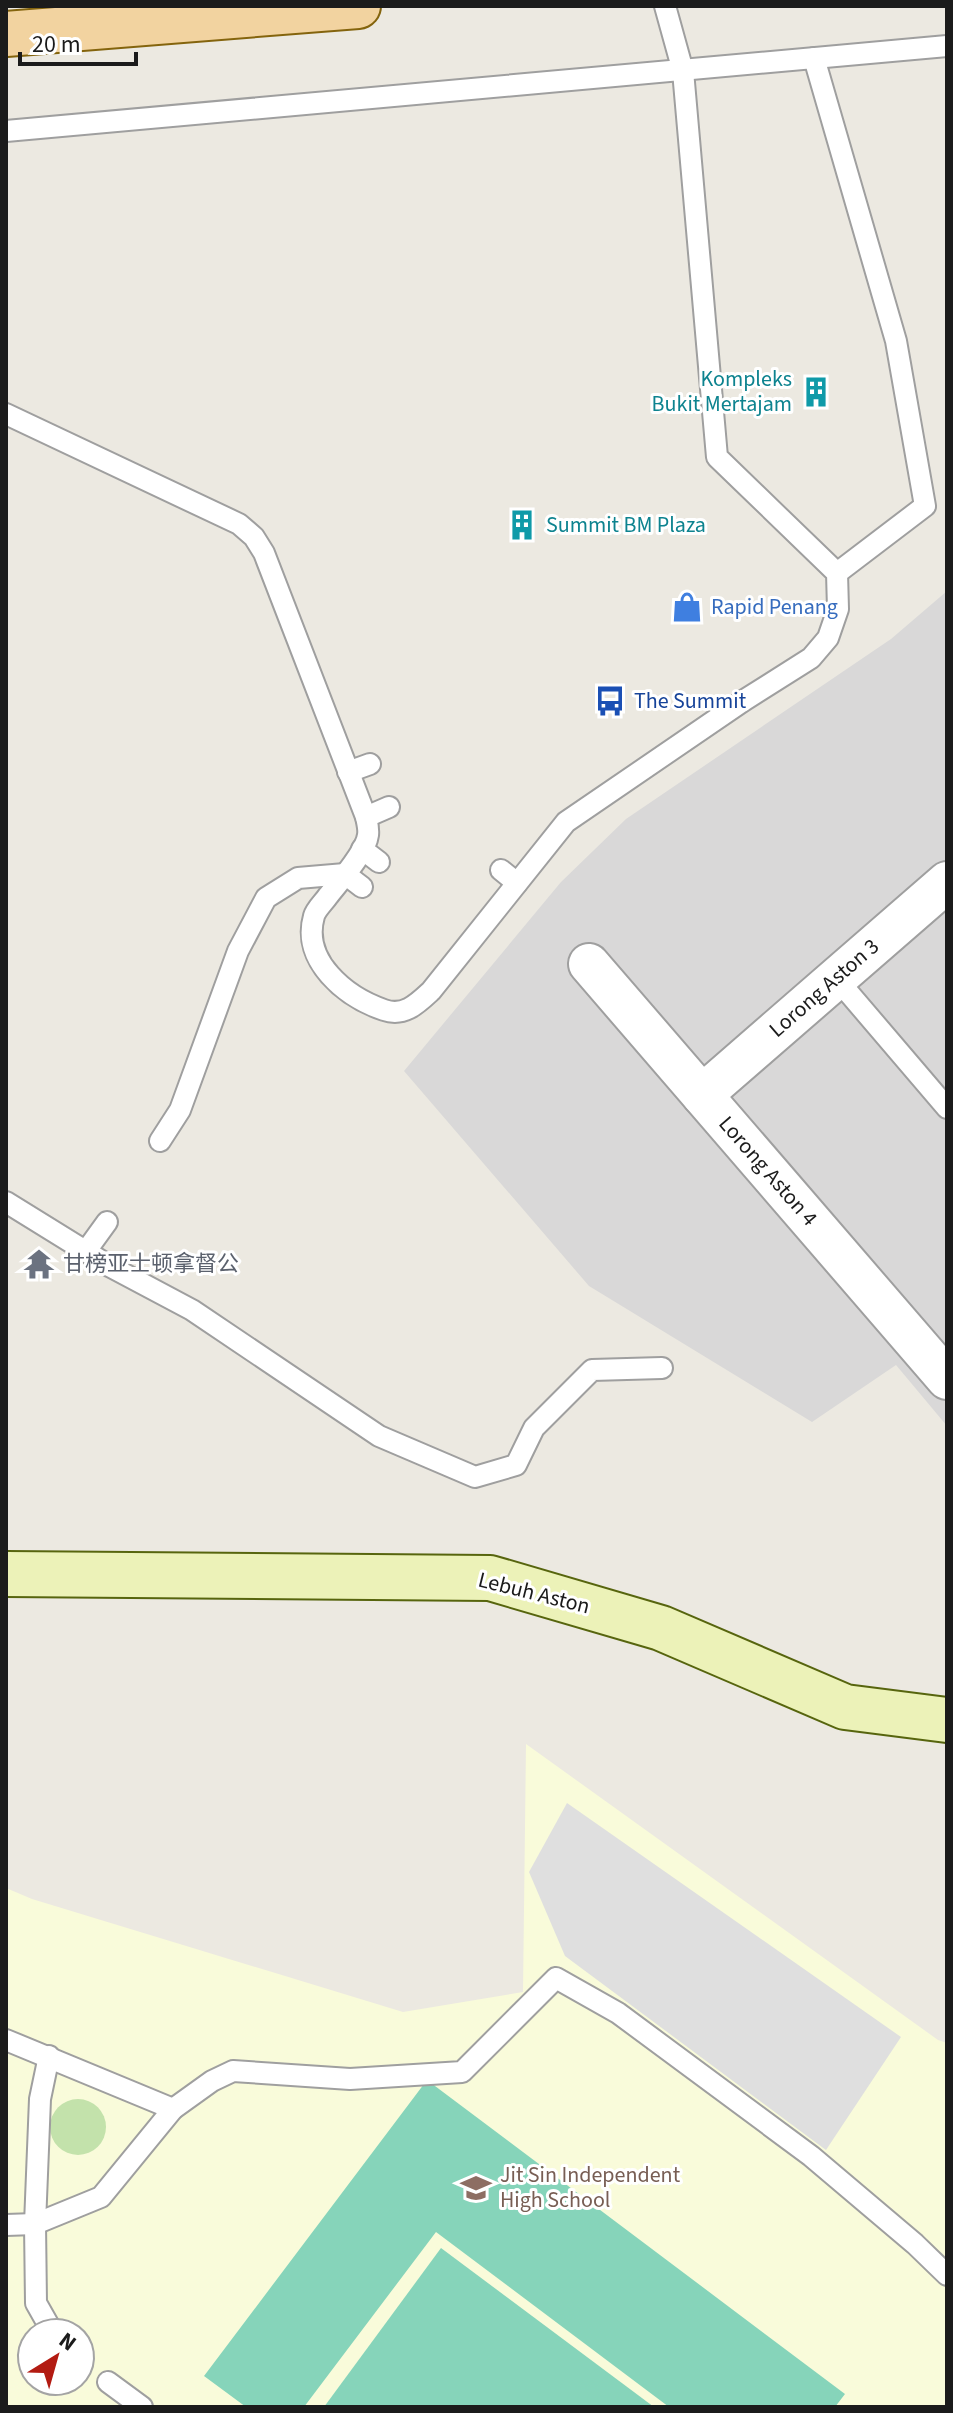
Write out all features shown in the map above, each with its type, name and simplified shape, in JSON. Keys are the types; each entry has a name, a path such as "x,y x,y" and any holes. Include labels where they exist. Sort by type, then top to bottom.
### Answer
{"main road":[{"path":"6,34 50,18 358,6"}],"street":[{"name":"Lorong Aston 3","path":"702,1095 947,882"},
{"name":"Lorong Aston 4","path":"589,964 947,1379"},
{"name":"Lebuh Aston","path":"6,1574 490,1578 661,1628 845,1707 947,1720"}],"lane":[{"path":"6,414 239,524 254,537 264,553 366,817 369,834 362,849 315,914 312,934 317,960 331,978 373,1006 394,1014 414,1008 431,991 566,822 811,658 828,638 838,609 837,573 717,457 683,71 665,6"},
{"path":"6,131 947,46"},
{"path":"814,58 896,341 925,506 837,573"},
{"path":"348,772 370,764"},
{"path":"366,817 389,807"},
{"path":"362,849 379,862"},
{"path":"501,870 517,883"},
{"path":"160,1141 180,1110 238,951 266,898 298,878 345,874 362,887"},
{"path":"457,924 474,937"},
{"path":"439,947 456,960"},
{"path":"836,978 947,1108"},
{"path":"6,1202 192,1310 379,1436 475,1477 516,1465 534,1428 592,1370 662,1368"},
{"path":"86,1251 107,1222"},
{"path":"6,2225 35,2224 101,2197 173,2109 212,2081 233,2071 350,2079 462,2072 556,1978 618,2013 811,2156 947,2275"},
{"path":"6,2040 173,2109"},
{"path":"44,2317 36,2303 35,2224 40,2099 49,2056"},
{"path":"108,2382 142,2407"}],"shaded area":[{"path":"947,591 947,1426 896,1365 812,1422 589,1286 404,1071 561,882 626,819 891,639"},
{"name":"Jit Sin Independent High School","path":"526,1744 938,2040 947,2043 947,2407 6,2407 6,1888 32,1899 403,2012 523,1992"},
{"path":"567,1803 901,2037 826,2150 565,1956 529,1872"}],"green space":[{"path":"427,2080 845,2394 835,2407 669,2407 436,2232 304,2407 246,2407 204,2376"},
{"path":"78,2099 98,2107 106,2127 98,2147 78,2155 58,2147 50,2127 58,2107"},
{"path":"441,2248 654,2407 324,2407"}],"place":[{"name":"Kompleks Bukit Mertajam","path":"816,392"},
{"name":"Summit BM Plaza","path":"522,525"},
{"name":"Rapid Penang","path":"687,607"},
{"name":"The Summit","path":"610,701"},
{"name":"甘榜亚士顿拿督公","path":"39,1264"},
{"name":"Jit Sin Independent High School","path":"476,2188"}]}
